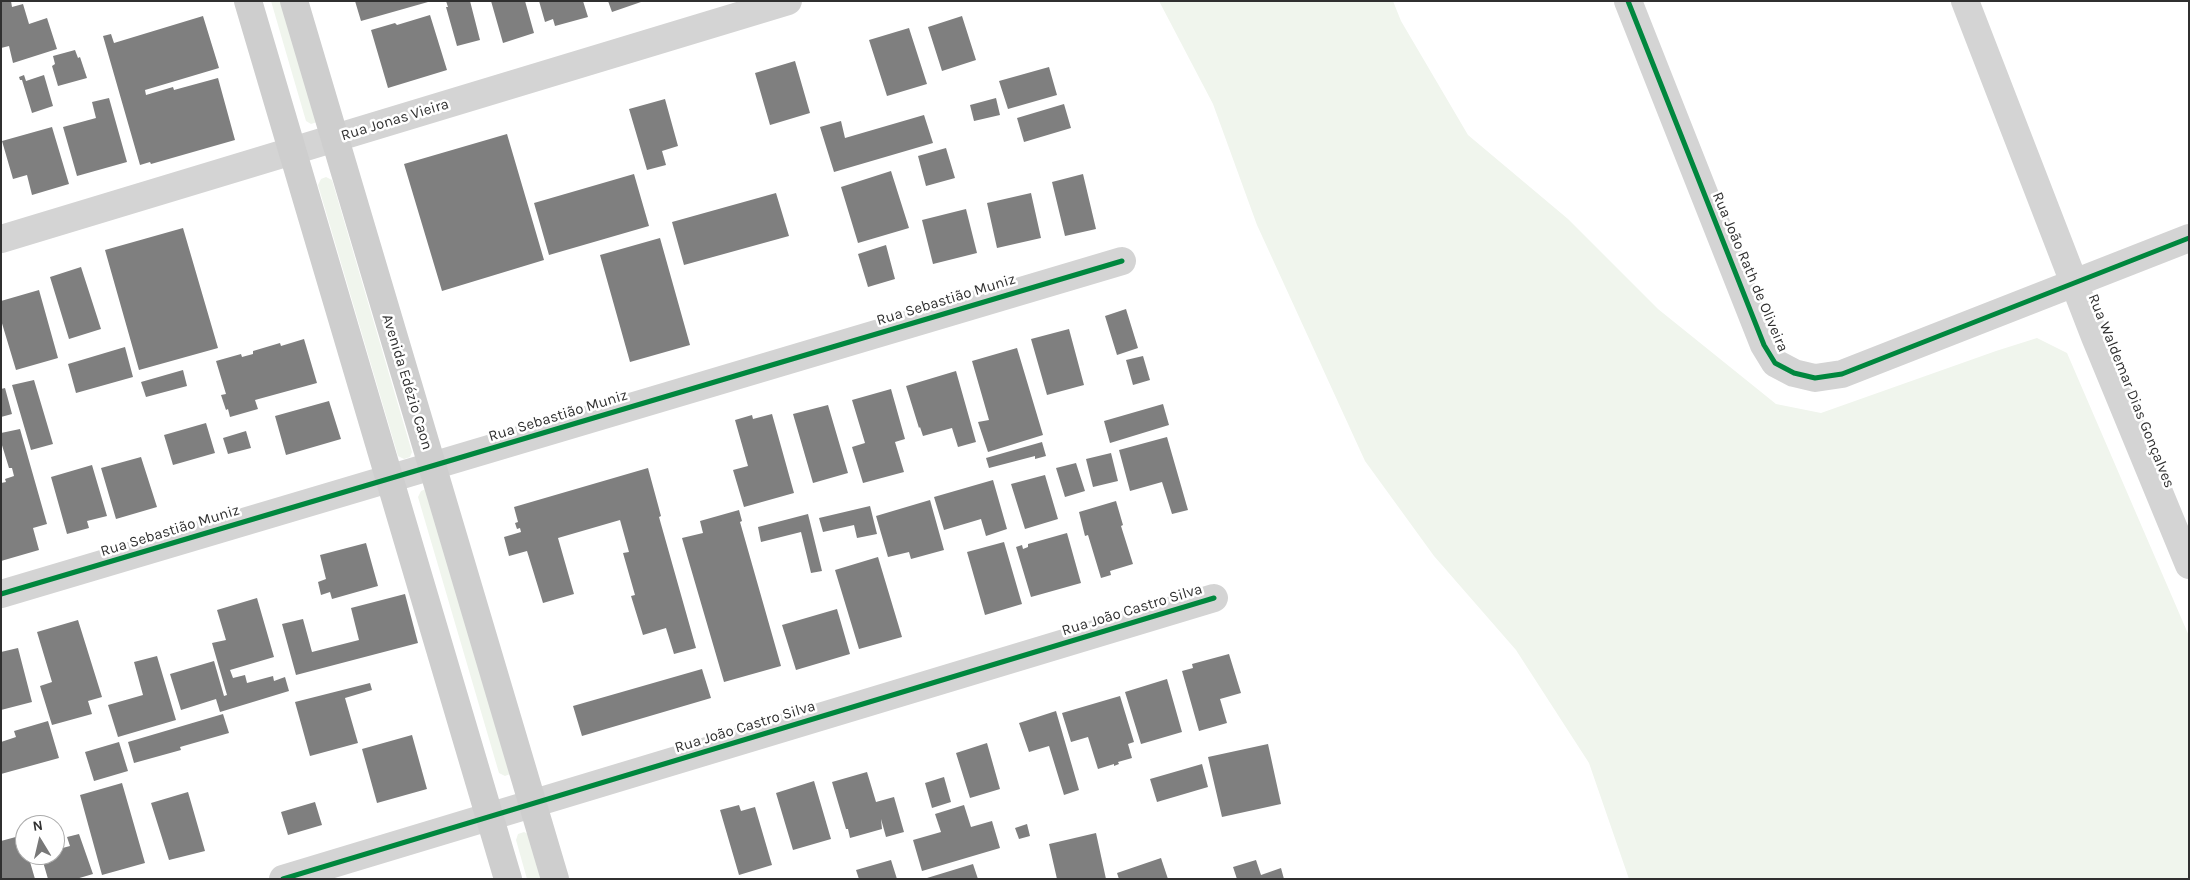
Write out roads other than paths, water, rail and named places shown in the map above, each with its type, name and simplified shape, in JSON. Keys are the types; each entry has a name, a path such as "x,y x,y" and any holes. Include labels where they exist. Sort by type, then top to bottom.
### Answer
{"main road":[{"path":"248,1 508,879"},
{"name":"Avenida Edézio Caon","path":"294,1 555,879"}],"street":[{"name":"Rua Jonas Vieira","path":"1,239 788,1"},
{"name":"Rua João Rath de Oliveira","path":"1628,1 1764,345 1776,363 1794,374 1815,378 1842,374 2189,238"},
{"name":"Rua Waldemar Dias Gonçalves","path":"1965,1 2074,284 2189,565"},
{"name":"Rua Sebastião Muniz","path":"1,594 1122,261"},
{"name":"Rua João Castro Silva","path":"282,879 1214,598"}]}
